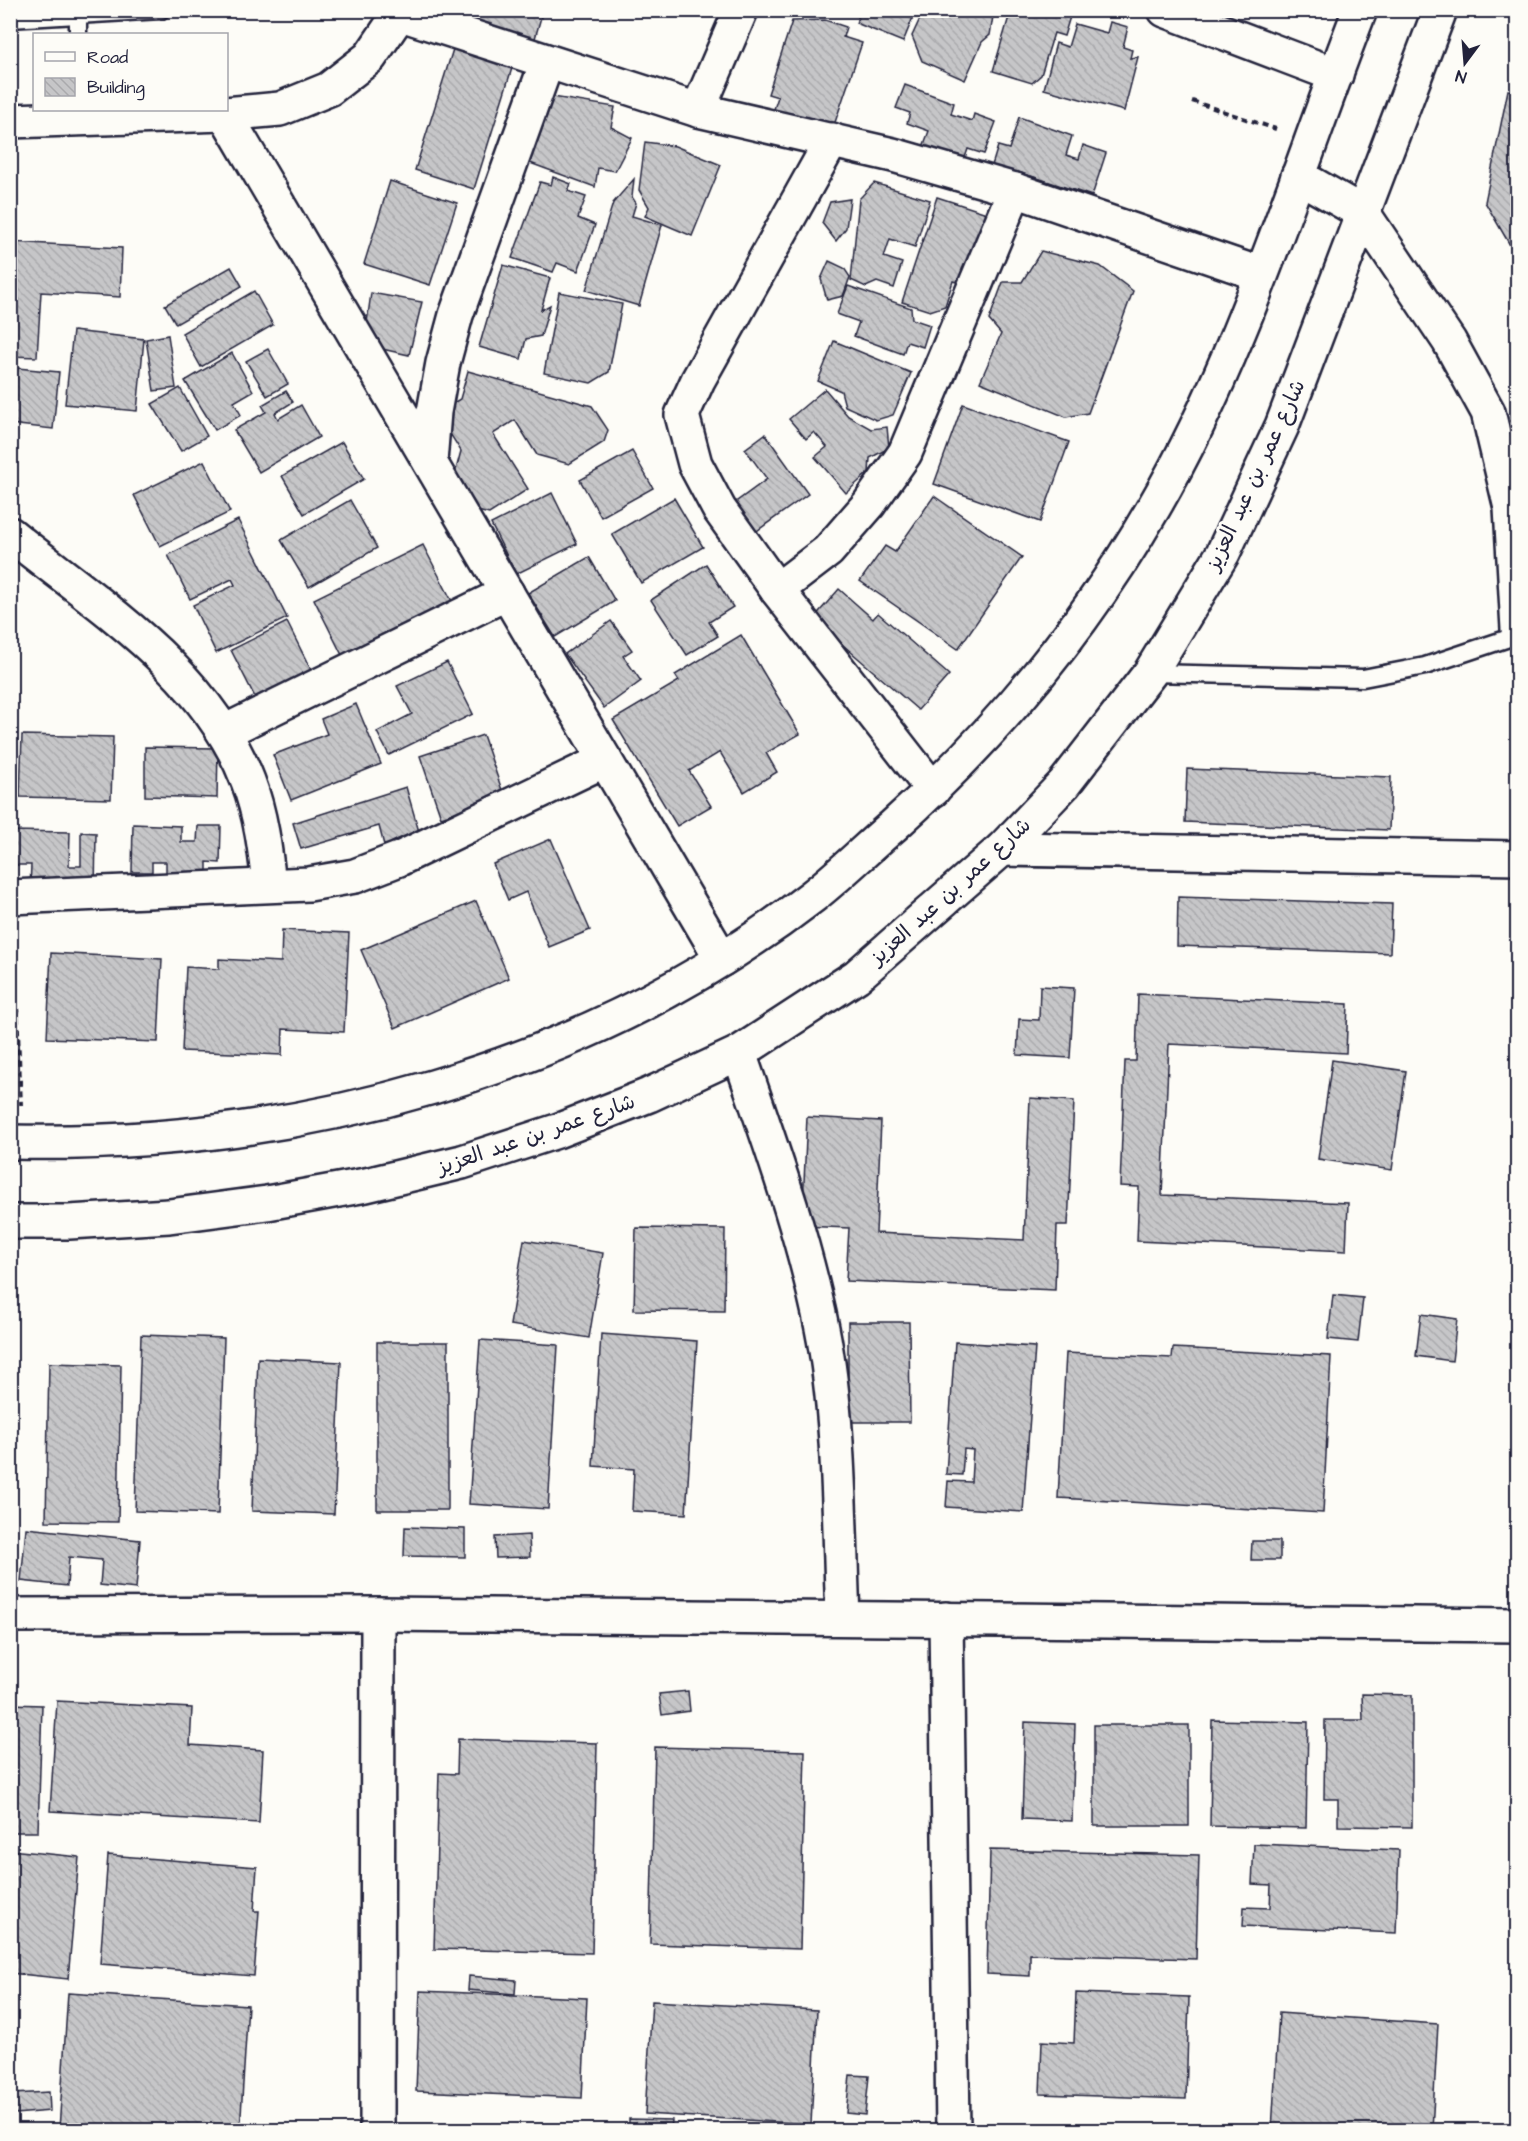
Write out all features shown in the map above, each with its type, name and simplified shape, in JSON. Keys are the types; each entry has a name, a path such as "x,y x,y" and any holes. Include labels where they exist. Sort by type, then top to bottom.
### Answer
{"street":[{"path":"698,110 741,10"},
{"path":"1165,10 1336,75"},
{"path":"16,1142 162,1139 258,1127 352,1109 444,1084 535,1052 622,1013 722,959 814,895 933,790 1003,718 1084,616 1154,507 1213,392 1360,10"},
{"name":"شارع عمر بن عبد العزيز","path":"10,1222 69,1222 169,1216 267,1203 366,1185 462,1161 557,1131 649,1095 739,1053 857,976 1002,849 1064,784 1149,673 1223,553 1282,426 1440,10"},
{"path":"10,121 78,114 225,114 280,109 329,89 370,57 401,12 698,110 832,140 1015,190 1260,274"},
{"path":"430,462 436,402 456,315 547,62"},
{"path":"225,114 722,959"},
{"path":"832,140 698,380 682,415 695,464 719,509 777,590 933,790"},
{"path":"1298,176 1363,213 1449,341 1488,412 1511,508 1518,629"},
{"path":"777,590 828,551 870,504 905,453 1015,190"},
{"path":"10,534 170,663 200,696 224,732 248,781 263,834 269,884"},
{"path":"224,732 507,593"},
{"path":"12,897 309,884 355,876 399,859 605,760"},
{"path":"1002,849 1518,858"},
{"path":"739,1053 795,1216 822,1329 834,1428 843,1618"},
{"path":"377,2130 378,1614"},
{"path":"10,1615 378,1614 1518,1625"},
{"path":"946,1619 953,2130"}],"lane":[{"path":"10,19 161,10"},
{"path":"78,15 78,33"},
{"path":"1149,673 1363,678 1425,666 1518,635"}],"path":[{"path":"1192,101 1311,141"},
{"path":"12,897 16,1142"}],"building":[{"path":"454,10 543,10 532,49 450,20"},
{"path":"861,10 916,10 903,42 856,23"},
{"path":"924,10 994,10 990,35 982,42 965,80 922,61 912,36"},
{"path":"1011,10 1072,10 1064,36 1054,33 1041,75 1032,83 993,71"},
{"path":"825,20 846,27 843,37 862,43 830,137 771,118 778,97 768,94 792,21"},
{"path":"1110,22 1128,27 1123,47 1132,50 1130,58 1138,57 1124,111 1044,89 1056,43 1068,47 1075,24 1107,33"},
{"path":"454,46 513,65 474,189 415,170"},
{"path":"905,85 954,103 951,114 972,121 974,114 996,122 984,154 968,149 961,169 920,155 929,131 907,123 910,113 896,108"},
{"path":"1508,90 1518,92 1518,259 1485,202"},
{"path":"553,97 615,107 611,127 632,138 615,171 598,168 595,187 522,160 537,120"},
{"path":"1019,117 1072,136 1066,155 1079,159 1083,145 1106,153 1092,196 1031,176 1028,184 990,172 998,146 1009,149"},
{"path":"645,142 675,146 721,165 692,236 645,216 649,207 639,190"},
{"path":"553,177 571,184 568,191 586,197 578,218 595,225 578,271 557,263 553,272 512,258 540,182 551,185"},
{"path":"634,179 632,197 636,203 632,216 662,225 639,306 586,290 613,203"},
{"path":"390,181 457,203 430,285 364,264"},
{"path":"874,183 930,200 915,247 890,239 884,257 902,263 894,288 877,282 866,287 851,280 859,199"},
{"path":"937,197 996,216 972,287 953,281 945,306 930,311 902,302"},
{"path":"850,199 846,228 836,241 822,223 830,202"},
{"path":"10,242 122,248 120,297 41,292 37,357 10,356"},
{"path":"1041,251 1100,266 1133,291 1088,413 1066,417 980,382 1001,334 989,320 1003,282 1022,282"},
{"path":"829,261 844,268 850,277 843,296 827,300 821,279"},
{"path":"503,265 550,278 541,310 550,305 541,336 526,339 521,359 479,347"},
{"path":"231,267 242,286 176,324 165,305"},
{"path":"848,286 911,308 912,319 930,325 923,347 907,342 903,354 854,336 859,322 837,314"},
{"path":"254,291 273,325 201,367 182,333"},
{"path":"559,292 622,304 609,372 591,383 544,373"},
{"path":"371,293 422,302 409,355 364,345"},
{"path":"73,331 144,339 137,411 65,404"},
{"path":"168,335 176,388 154,391 146,339"},
{"path":"834,341 911,373 893,415 876,420 845,406 841,391 818,381"},
{"path":"268,349 288,384 267,396 246,361"},
{"path":"232,353 253,391 234,402 241,415 215,430 185,381"},
{"path":"17,368 59,372 53,429 10,424 10,387 15,387"},
{"path":"468,371 592,406 608,430 604,442 569,464 537,455 515,420 493,434 528,489 489,514 474,510 454,477 461,451 437,413 460,399"},
{"path":"180,388 207,436 181,451 152,404"},
{"path":"825,389 848,416 871,429 887,427 889,448 870,458 869,472 846,493 815,457 827,447 814,432 806,439 789,419"},
{"path":"286,391 293,402 275,413 278,419 301,405 319,437 259,472 234,430 266,412 262,405"},
{"path":"963,404 1069,442 1040,522 934,484"},
{"path":"765,434 808,494 754,533 733,504 767,479 745,449"},
{"path":"342,442 364,479 304,514 282,476"},
{"path":"632,451 653,488 601,517 580,480"},
{"path":"204,461 230,512 160,546 134,495"},
{"path":"552,493 577,544 516,574 491,524"},
{"path":"934,496 1022,557 958,649 860,581 885,546 895,552"},
{"path":"674,498 703,547 641,583 612,534"},
{"path":"350,500 377,548 309,587 281,540"},
{"path":"238,520 287,618 216,653 193,605 235,585 232,579 190,599 168,555"},
{"path":"423,545 457,611 347,665 314,599"},
{"path":"589,557 615,601 555,637 528,593"},
{"path":"706,564 733,607 709,622 718,636 687,655 651,600"},
{"path":"839,589 873,619 878,613 949,675 918,710 813,619"},
{"path":"611,621 632,650 623,656 641,681 604,708 565,654"},
{"path":"287,622 316,680 260,707 231,650"},
{"path":"741,635 800,734 766,753 777,772 744,792 720,752 689,771 711,806 677,826 613,720 679,681 675,675"},
{"path":"447,662 473,714 389,755 377,732 412,714 397,686"},
{"path":"356,704 381,764 291,800 273,755 327,734 321,719"},
{"path":"22,735 113,737 111,799 20,797"},
{"path":"483,735 504,796 441,817 420,756"},
{"path":"145,747 218,748 217,798 145,796"},
{"path":"1187,769 1391,777 1389,830 1185,822"},
{"path":"406,787 422,842 386,853 379,826 301,849 293,823"},
{"path":"133,824 181,826 181,842 197,842 198,826 221,826 220,863 207,862 207,874 166,873 166,862 152,862 152,872 132,872"},
{"path":"10,831 70,832 69,866 81,866 81,832 96,833 95,890 30,888 31,865 10,865"},
{"path":"551,839 590,930 549,947 526,892 508,900 493,864"},
{"path":"1178,897 1392,904 1390,953 1177,946"},
{"path":"476,901 509,978 395,1028 361,950"},
{"path":"282,930 349,933 344,1032 283,1029 282,1055 182,1051 186,967 219,969 219,959 281,962"},
{"path":"51,953 162,959 158,1042 47,1038"},
{"path":"1040,986 1074,988 1070,1058 1017,1055 1019,1019 1039,1020"},
{"path":"1138,994 1348,1004 1346,1053 1169,1044 1162,1195 1348,1203 1346,1251 1137,1241 1139,1187 1120,1186 1125,1061 1136,1061"},
{"path":"1332,1060 1406,1071 1392,1170 1318,1159"},
{"path":"1030,1098 1074,1101 1068,1225 1057,1225 1055,1290 846,1281 849,1228 802,1226 807,1117 881,1121 876,1233 1024,1240"},
{"path":"636,1228 725,1229 724,1311 634,1310"},
{"path":"524,1240 603,1253 589,1338 510,1325"},
{"path":"1333,1295 1363,1298 1358,1342 1328,1339"},
{"path":"1421,1314 1457,1319 1452,1361 1416,1356"},
{"path":"848,1322 909,1322 910,1422 848,1422"},
{"path":"601,1334 697,1341 686,1514 632,1511 634,1469 593,1466"},
{"path":"141,1335 224,1338 218,1514 135,1511"},
{"path":"480,1340 558,1345 548,1509 469,1504"},
{"path":"377,1342 448,1342 448,1510 377,1510"},
{"path":"955,1342 1035,1347 1023,1512 946,1507 948,1481 971,1482 973,1450 964,1449 962,1475 946,1474"},
{"path":"1173,1348 1331,1356 1323,1513 1058,1498 1066,1353 1172,1358"},
{"path":"258,1358 341,1362 334,1514 252,1511"},
{"path":"49,1363 121,1365 118,1522 46,1521"},
{"path":"405,1527 465,1529 465,1557 404,1556"},
{"path":"26,1528 140,1540 136,1589 100,1585 102,1560 69,1557 67,1586 21,1581"},
{"path":"529,1535 530,1557 496,1558 495,1537"},
{"path":"1252,1541 1280,1541 1280,1560 1251,1560"},
{"path":"688,1691 690,1711 662,1715 659,1694"},
{"path":"1362,1694 1412,1695 1412,1827 1338,1826 1338,1799 1324,1799 1325,1720 1363,1720"},
{"path":"57,1701 192,1708 190,1745 263,1750 259,1823 50,1811"},
{"path":"10,1704 42,1705 38,1832 10,1832"},
{"path":"1212,1720 1308,1722 1306,1828 1210,1826"},
{"path":"1025,1722 1075,1724 1072,1821 1022,1819"},
{"path":"1094,1725 1189,1725 1189,1826 1094,1826"},
{"path":"458,1739 597,1743 592,1953 434,1949 439,1773 457,1774"},
{"path":"655,1747 805,1751 800,1949 650,1944"},
{"path":"1254,1844 1399,1850 1396,1933 1243,1926 1244,1907 1270,1908 1271,1885 1252,1884"},
{"path":"10,1850 79,1857 68,1979 10,1973"},
{"path":"990,1850 1199,1855 1196,1959 1030,1954 1030,1976 987,1974"},
{"path":"108,1855 257,1867 254,1911 259,1911 254,1976 100,1964"},
{"path":"469,1976 516,1980 515,1994 468,1990"},
{"path":"420,1991 587,1998 582,2098 416,2091"},
{"path":"68,1993 248,2005 240,2130 59,2130"},
{"path":"1076,1993 1189,1997 1186,2099 1040,2094 1042,2041 1074,2043"},
{"path":"652,2001 817,2010 811,2124 645,2114"},
{"path":"1279,2013 1438,2024 1432,2130 1272,2130"},
{"path":"850,2075 869,2076 865,2115 846,2113"},
{"path":"49,2092 50,2111 15,2114 13,2094"},
{"path":"629,2119 672,2120 671,2130 629,2130"},
{"path":"10,2126 34,2126 34,2130 10,2130"},
{"path":"973,2126 1071,2129 1071,2130 973,2130"}]}
